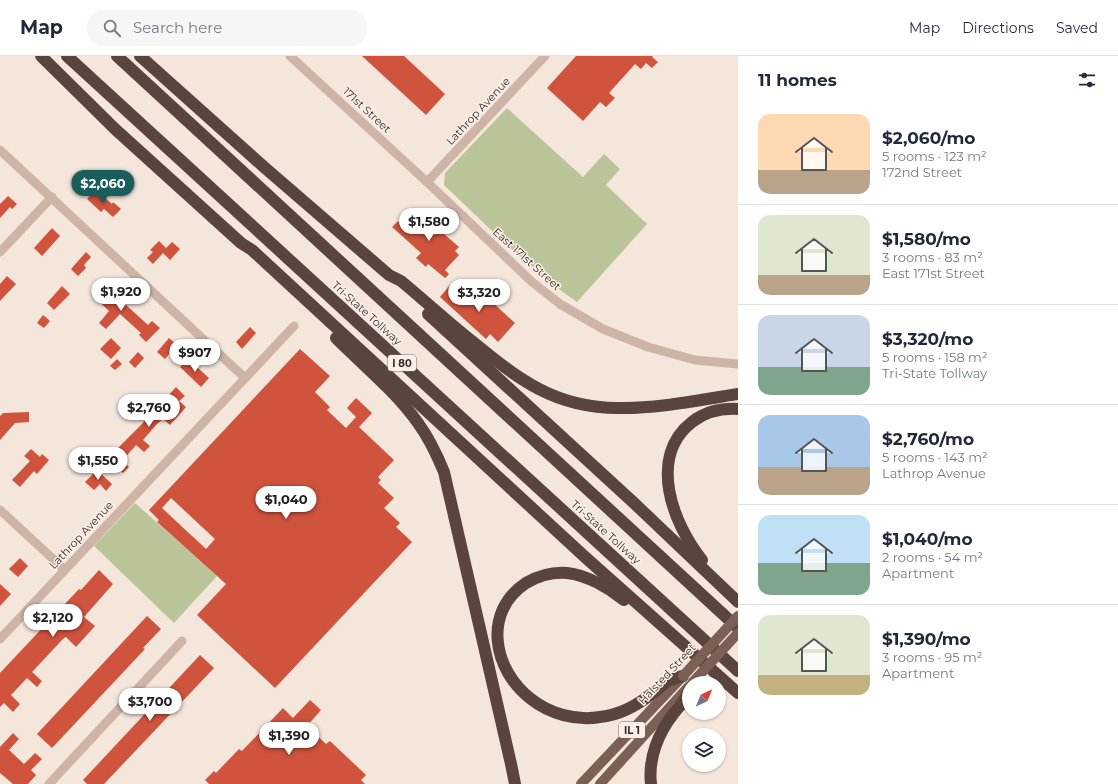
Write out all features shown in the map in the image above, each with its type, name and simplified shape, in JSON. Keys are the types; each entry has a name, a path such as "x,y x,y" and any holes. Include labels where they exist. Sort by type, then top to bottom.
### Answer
{"highway":[{"path":"41,56 115,129 241,243 252,250 580,552 718,676"},
{"name":"Tri-State Tollway","path":"67,56 738,671"},
{"name":"Tri-State Tollway","path":"117,56 738,628"},
{"path":"140,56 264,167 389,275 397,286 616,487 738,602"},
{"path":"241,243 249,254 399,400 418,423 434,448 447,481 512,764 515,784"},
{"path":"389,275 401,281 508,371 534,387 556,397 591,406 628,408 738,394"},
{"path":"726,590 721,580 693,549 680,525 670,499 668,469 670,455 676,442 688,425 700,417 714,411 730,408 738,409"},
{"path":"677,638 655,624 622,598 603,587 574,574 559,573 546,575 535,579 525,584 516,592 506,604 501,615 497,638 499,652 504,665 512,679 522,691 542,706 557,713 572,717 593,718 618,713 645,699 668,681 682,682"},
{"path":"726,683 738,693"},
{"path":"726,683 738,700"},
{"path":"651,784 650,766 658,740 682,704"}],"main road":[{"name":"Halsted Street","path":"693,676 738,616"},
{"name":"Halsted Street","path":"694,676 738,633"},
{"name":"Halsted Street","path":"581,784 682,688"},
{"name":"Halsted Street","path":"600,784 682,689"}],"street":[{"name":"171st Street","path":"290,56 427,182"},
{"name":"Lathrop Avenue","path":"427,182 545,56"},
{"path":"0,150 245,378"},
{"name":"East 171st Street","path":"427,182 532,282 560,304 603,329 648,347 695,360 738,364"},
{"path":"0,252 52,197"},
{"name":"Lathrop Avenue","path":"0,639 294,326"},
{"path":"0,510 65,570"},
{"path":"49,784 182,641"}],"green space":[{"path":"507,108 583,177 604,154 620,169 606,185 647,224 577,302 525,261 444,185 445,173"},
{"path":"135,503 217,576 174,623 94,546"}],"building":[{"path":"362,56 404,56 445,94 426,115"},
{"path":"576,56 653,56 652,57 658,62 652,68 646,63 641,69 635,64 609,93 615,98 606,107 600,102 583,121 547,88"},
{"path":"95,189 112,204 113,202 121,209 113,217 104,209 101,212 87,199"},
{"path":"8,196 17,204 12,209 10,207 0,218 0,204"},
{"path":"422,209 439,225 437,228 459,247 455,251 459,255 445,270 449,274 445,278 428,264 426,267 416,258 421,253 392,227 398,221 400,224 406,218 411,222"},
{"path":"52,228 60,236 42,256 34,248"},
{"path":"159,241 166,248 172,242 180,249 170,260 163,253 153,264 147,258 153,252 150,250"},
{"path":"86,252 91,257 84,265 86,268 78,276 71,269"},
{"path":"7,276 16,284 0,301 0,284"},
{"path":"104,281 126,302 125,304 148,325 152,321 160,328 146,342 139,335 141,333 120,314 106,329 99,323 109,311 91,294"},
{"path":"450,285 468,300 478,289 515,323 498,342 490,334 486,339 440,297"},
{"path":"62,286 70,294 54,310 47,303"},
{"path":"43,315 50,321 44,328 37,323"},
{"path":"250,327 256,333 242,349 236,342"},
{"path":"111,338 121,348 111,359 100,349"},
{"path":"169,338 177,345 165,359 157,352"},
{"path":"300,349 330,376 315,392 330,407 327,410 346,428 356,417 347,408 356,398 372,413 359,427 394,460 378,477 381,480 378,483 394,498 384,508 400,523 396,527 412,542 275,688 197,615 226,584 157,522 159,520 149,510","holes":["171,498 215,539 206,549 162,508"]},
{"path":"138,352 144,358 135,368 129,362"},
{"path":"117,359 122,364 115,370 110,366"},
{"path":"188,359 209,378 201,387 180,367"},
{"path":"176,387 185,396 179,401 186,407 170,425 163,419 157,424 143,440 150,446 144,452 136,445 122,461 129,467 123,473 107,459"},
{"path":"29,412 29,422 15,423 0,440 0,416 3,413"},
{"path":"31,449 40,457 42,454 49,460 37,474 34,471 20,487 12,480 30,461 24,456"},
{"path":"97,470 112,484 106,491 100,484 94,490 85,482"},
{"path":"20,558 28,566 18,577 9,569"},
{"path":"99,570 113,584 84,617 95,626 76,647 66,637 63,639 32,672 42,681 37,687 27,678 11,695 20,704 13,712 4,703 0,707 0,673 79,589 81,590"},
{"path":"0,584 11,594 0,606"},
{"path":"147,616 161,629 143,648 145,649 52,748 37,734"},
{"path":"200,655 214,668 104,784 87,784 83,780"},
{"path":"310,700 321,710 307,726 326,744 330,741 366,775 361,780 365,784 209,784 205,780 214,771 216,773 239,749 242,751 283,708 293,718"},
{"path":"13,733 19,739 9,750 24,764 35,753 42,759 31,770 36,775 28,784 13,784 0,773 0,747"}]}
